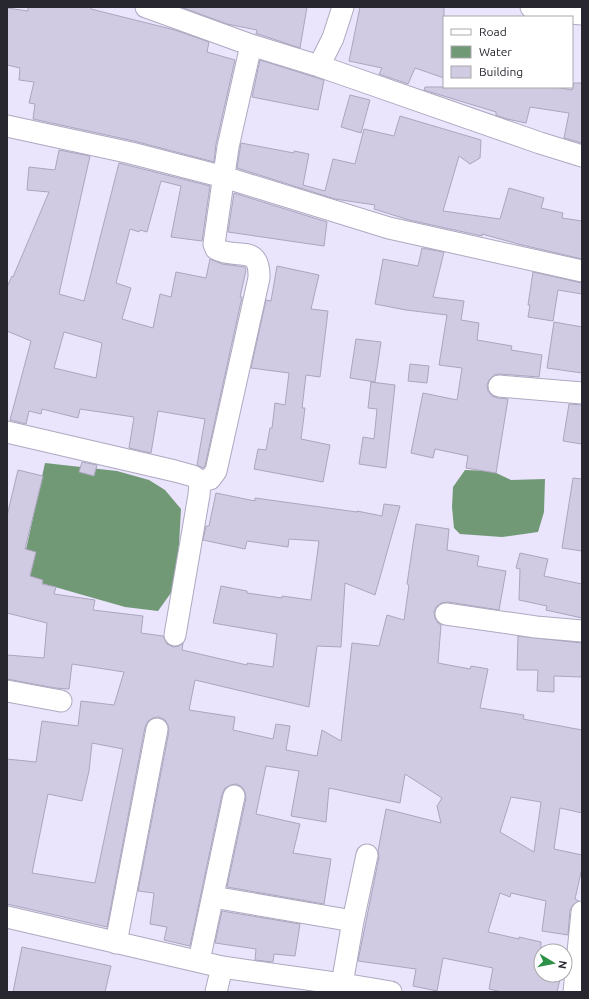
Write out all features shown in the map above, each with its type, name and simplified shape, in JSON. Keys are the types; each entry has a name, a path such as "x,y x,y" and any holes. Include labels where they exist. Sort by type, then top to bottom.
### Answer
{"street":[{"path":"146,7 252,45 319,66 540,143 582,156"},
{"path":"319,66 333,38 344,7"},
{"path":"531,7 548,11 582,14"},
{"path":"7,432 193,476 200,481 210,479 216,471 259,278 260,266 257,260 249,255 220,252 216,249 214,244 228,147 252,45"},
{"path":"7,126 224,177 389,228 582,271"},
{"path":"499,386 582,393"},
{"path":"175,635 199,495 200,481"},
{"path":"446,614 582,632"},
{"path":"7,691 61,701"},
{"path":"116,943 157,729"},
{"path":"199,961 214,897 234,796"},
{"path":"342,984 367,855"},
{"path":"214,897 353,921"},
{"path":"577,981 582,912"},
{"path":"7,917 222,967 391,992"},
{"path":"216,992 222,967"}],"water":[{"path":"45,463 117,471 149,480 165,490 181,509 179,545 173,590 158,611 125,607 20,577"},
{"path":"465,470 492,471 511,480 545,479 544,512 538,532 502,537 460,534 454,528 452,507 453,487"}],"building":[{"path":"28,7 91,7 91,9 175,30 209,42 207,52 235,60 216,144 214,162 134,141 33,119 35,104 29,103 34,82 19,80 20,68 7,65 7,8 28,11"},
{"path":"181,7 307,7 300,48 256,34 257,30 227,24"},
{"path":"360,7 444,7 443,78 415,68 408,84 379,74 382,68 349,61"},
{"path":"260,60 324,80 318,110 252,97"},
{"path":"574,83 582,83 582,143 564,138 569,113 530,107 526,123 507,119 496,115 496,112 424,90 425,87 443,87 561,88 572,90"},
{"path":"350,95 370,100 361,133 341,127"},
{"path":"400,116 481,140 480,158 470,164 459,156 443,211 500,219 509,188 544,198 541,208 563,213 562,218 582,221 582,259 482,234 482,236 409,220 374,209 375,205 335,199 237,168 241,143 294,153 294,151 309,154 303,185 325,191 333,159 355,164 364,129 394,136"},
{"path":"59,150 90,156 59,294 84,301 119,163 210,186 202,241 171,237 181,186 161,181 147,232 140,230 139,232 130,229 116,283 131,288 122,319 153,328 160,294 171,297 176,272 206,278 210,259 222,264 245,267 246,270 240,297 242,297 205,466 203,468 197,465 205,419 158,411 151,453 129,448 134,417 80,409 78,418 42,409 41,414 29,411 26,424 10,420 31,341 7,331 7,287 12,276 13,277 49,192 27,190 29,167 55,170","holes":["64,332 102,343 96,378 54,368"]},
{"path":"234,193 327,222 324,246 228,232"},
{"path":"422,248 444,252 433,297 464,301 461,320 479,323 477,340 512,346 511,350 542,355 539,377 500,374 494,375 489,380 487,385 488,391 492,396 508,399 496,473 466,468 468,456 435,449 433,458 411,453 423,393 457,400 462,368 439,365 447,315 406,310 375,304 383,259 418,266"},
{"path":"277,266 319,275 311,309 328,311 320,377 306,375 302,408 305,408 301,439 330,445 323,482 254,469 258,449 266,450 270,428 272,428 275,403 285,405 289,373 251,368 266,300 271,301"},
{"path":"533,272 582,283 582,294 558,290 553,321 528,317 530,305 528,305"},
{"path":"554,322 582,327 582,373 547,368"},
{"path":"356,339 381,342 375,382 350,378"},
{"path":"410,364 429,366 427,383 408,381"},
{"path":"371,382 395,385 386,468 359,464 363,437 374,439 377,409 368,408"},
{"path":"569,404 582,405 582,444 563,441"},
{"path":"82,462 97,465 94,476 79,472"},
{"path":"18,470 43,476 25,549 36,552 30,576 43,580 42,584 56,587 54,594 95,600 93,610 143,616 141,633 163,636 167,644 173,647 179,646 183,643 182,650 247,665 247,663 273,667 277,634 213,623 221,586 247,591 247,593 311,600 319,541 289,539 288,547 247,541 245,549 203,540 206,526 209,526 216,493 255,501 255,498 357,511 382,516 384,504 400,506 375,595 345,583 341,647 317,646 309,707 195,680 189,710 235,717 233,730 273,739 276,724 290,726 286,750 317,756 322,730 341,741 352,643 379,646 387,615 404,620 409,585 407,584 416,524 449,529 447,550 479,556 477,566 506,571 499,610 448,602 441,603 436,607 434,612 435,618 441,625 438,663 470,669 471,666 488,669 480,708 524,715 523,719 582,730 582,813 560,808 554,849 582,855 582,868 575,899 579,901 573,905 570,910 568,935 542,931 546,901 511,893 510,897 500,893 488,932 541,942 533,943 533,983 559,983 557,992 502,992 489,989 493,968 443,958 437,991 413,986 416,969 358,961 379,857 378,851 386,809 441,823 437,806 442,798 405,774 400,803 329,788 326,822 291,816 299,771 266,766 256,814 300,824 293,853 331,859 324,904 227,887 246,798 242,787 237,784 225,788 222,794 190,946 164,940 167,927 150,924 154,893 138,891 169,731 165,720 159,717 148,721 145,727 107,927 7,904 7,759 36,762 42,721 78,726 81,701 114,705 124,672 72,664 69,689 55,688 7,679 7,655 44,658 47,623 7,613 7,516","holes":["92,743 123,749 95,883 32,873 48,794 82,801 89,771","511,797 541,802 534,852 500,832"]},
{"path":"573,478 582,479 582,551 562,548"},
{"path":"520,553 548,559 544,576 582,584 582,618 546,610 547,606 519,600 520,569 516,568"},
{"path":"518,636 582,643 582,677 554,676 554,692 537,691 538,670 517,670"},
{"path":"222,911 300,924 295,956 274,954 273,962 255,960 256,949 215,943"},
{"path":"22,947 111,966 105,992 13,992"}]}
